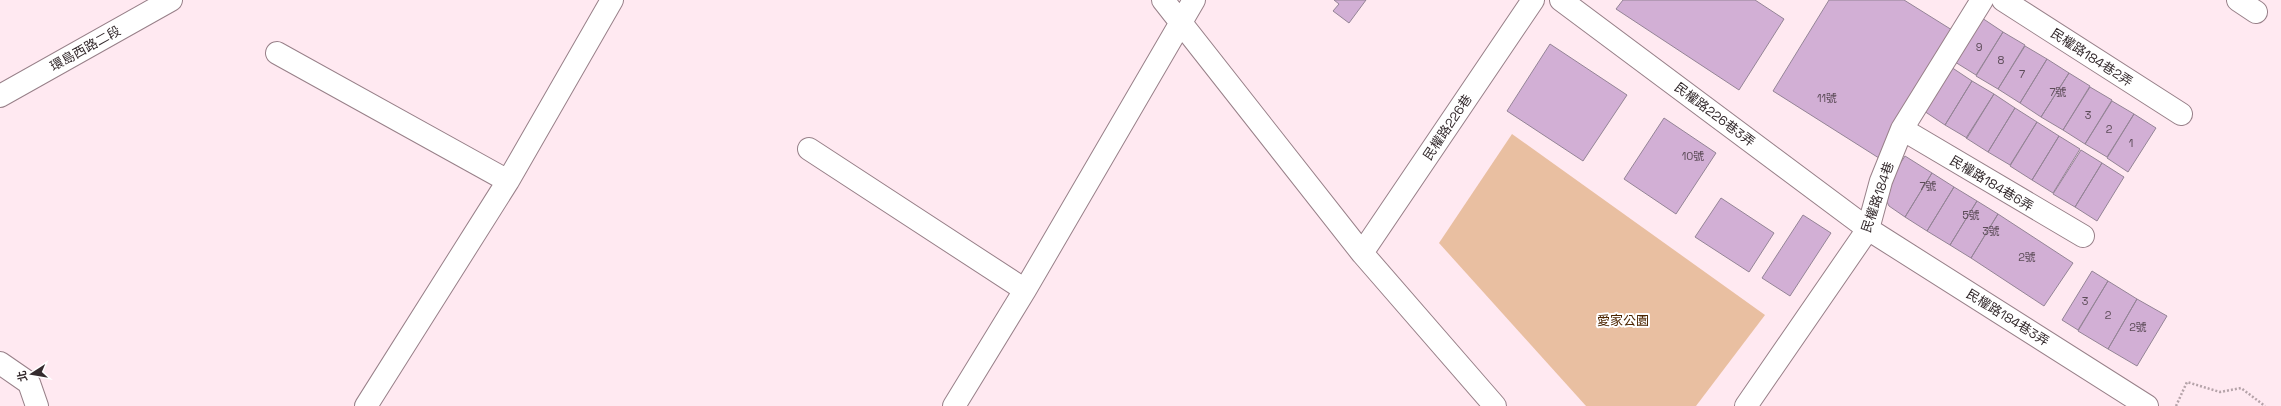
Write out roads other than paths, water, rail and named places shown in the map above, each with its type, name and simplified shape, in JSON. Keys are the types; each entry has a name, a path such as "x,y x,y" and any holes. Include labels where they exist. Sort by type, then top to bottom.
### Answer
{"street":[{"name":"環島西路二段","path":"0,96 171,0"},
{"path":"366,406 508,181 612,0"},
{"path":"1163,0 1362,254 1495,406"},
{"path":"954,406 1025,290 1182,23 1194,0"},
{"name":"民權路226巷","path":"1362,254 1532,0"},
{"name":"民權路226巷3弄","path":"1561,0 1868,229"},
{"name":"民權路184巷","path":"1746,406 1868,229 1881,181 1902,129 1982,0"},
{"name":"民權路184巷2弄","path":"2003,0 2181,114"},
{"path":"2238,0 2256,12"},
{"path":"277,53 508,181"},
{"name":"民權路184巷6弄","path":"1902,129 2083,236"},
{"path":"809,149 1025,290"},
{"name":"民權路184巷3弄","path":"1868,229 2147,406"},
{"path":"0,362 29,383 37,406"}],"park label":[{"name":"愛家公園","path":"1623,320"}]}
